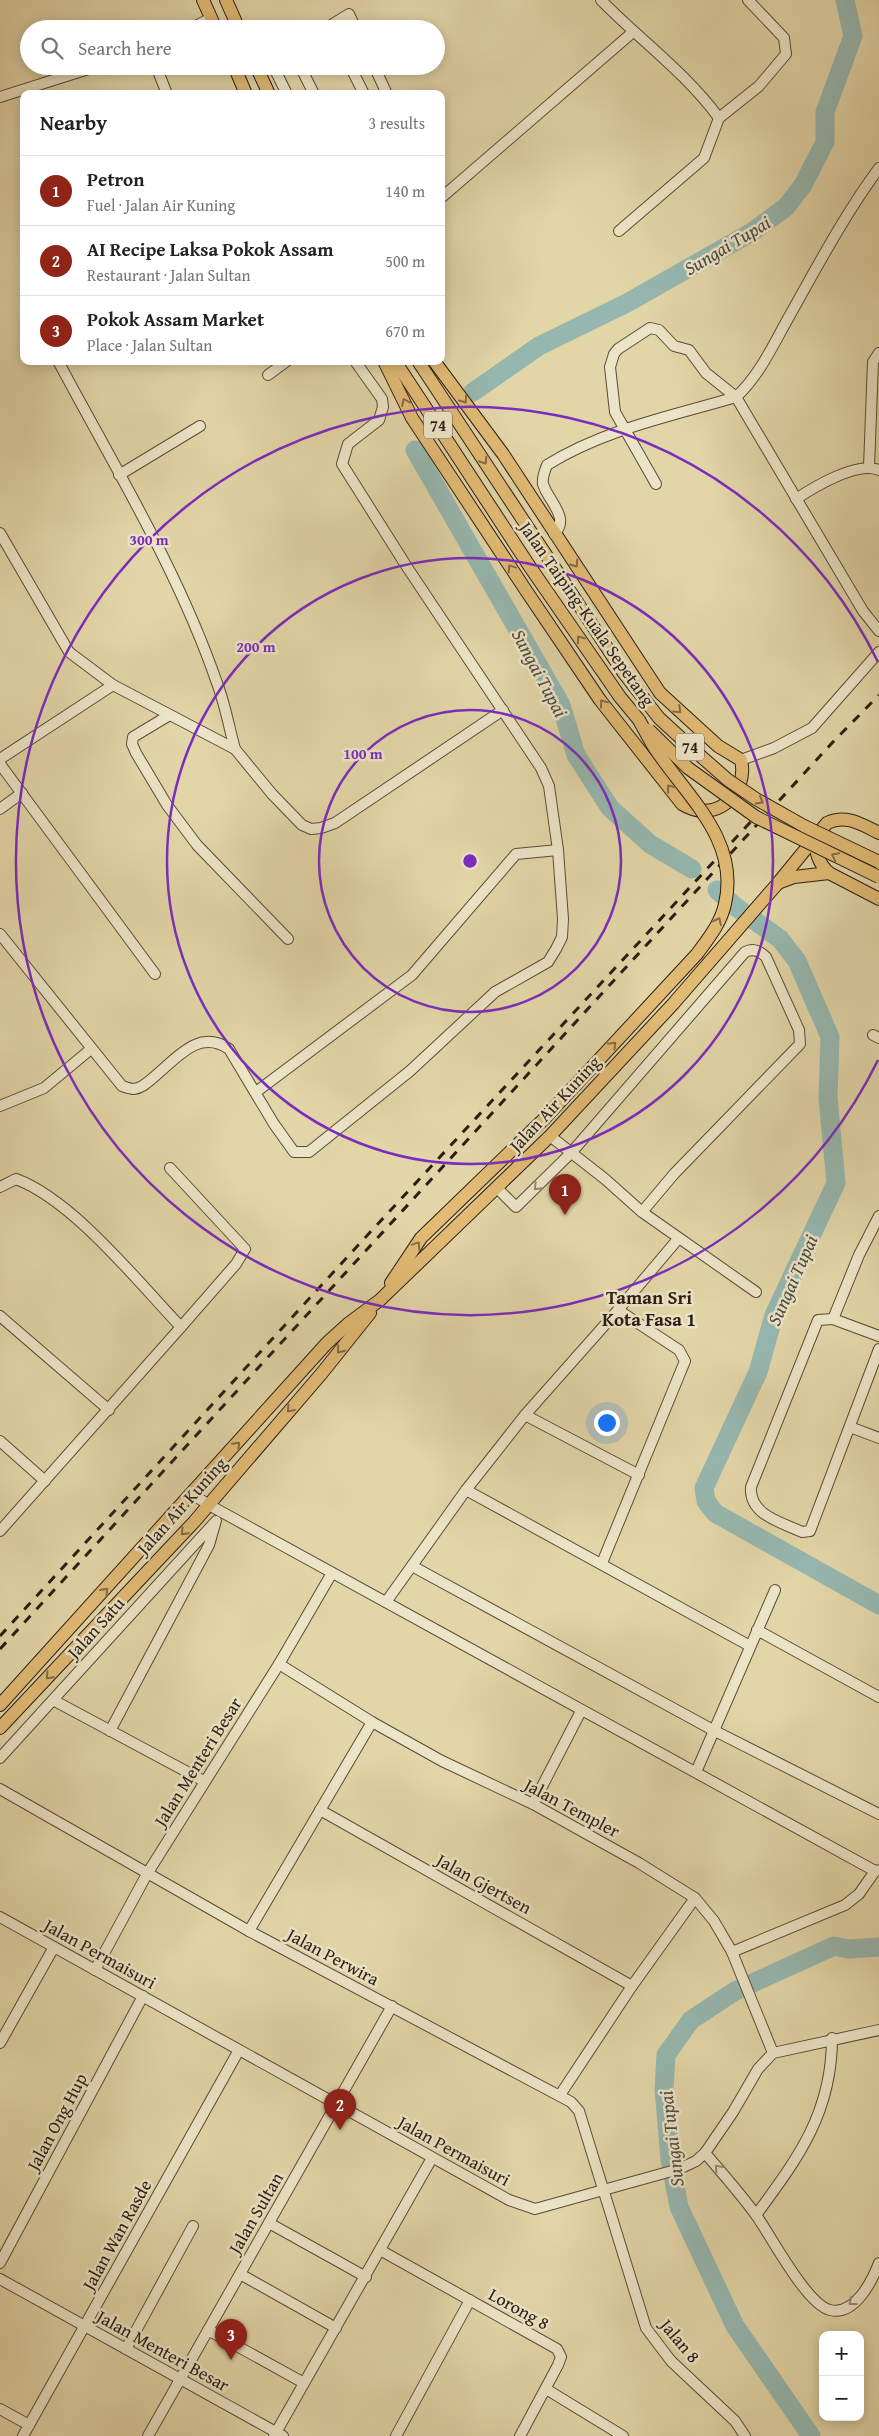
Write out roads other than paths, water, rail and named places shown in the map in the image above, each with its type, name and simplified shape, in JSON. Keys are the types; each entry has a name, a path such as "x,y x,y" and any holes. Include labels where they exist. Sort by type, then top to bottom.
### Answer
{"main road":[{"path":"203,0 213,20"},
{"path":"226,0 235,20"},
{"path":"238,75 244,90"},
{"path":"260,75 267,90"},
{"path":"386,365 412,418 600,700 682,804 696,812 712,812 719,808 736,793 742,778 741,760 718,746 660,693 503,454 437,365"},
{"name":"Jalan Taiping-Kuala Sepetang","path":"398,365 530,567 620,697 639,720 688,768 756,817 879,877"},
{"name":"Jalan Taiping-Kuala Sepetang","path":"421,365 623,672 659,718 728,780 756,799 804,826 879,862"},
{"path":"380,1300 421,1238 544,1118 697,954 711,934 725,905 727,872 718,840 700,807 654,747 639,720"},
{"name":"Jalan Air Kuning","path":"0,1705 328,1343 349,1323 380,1300 550,1136 673,1004 827,823 837,818 853,821 879,833"},
{"path":"815,837 816,856 828,872 879,899"},
{"path":"778,882 794,877 828,872"},
{"name":"Jalan Air Kuning","path":"0,1728 215,1512 380,1300"}],"street":[{"path":"601,0 633,32 687,80 719,118"},
{"path":"619,231 704,158 719,118 758,86 786,54 784,38 748,0"},
{"path":"340,20 349,14 352,20"},
{"path":"445,195 633,32"},
{"path":"22,90 70,75"},
{"path":"160,75 165,90"},
{"path":"277,75 284,90"},
{"path":"304,75 312,90"},
{"path":"354,75 362,90"},
{"path":"378,75 385,90"},
{"path":"0,97 20,91"},
{"path":"554,534 559,530 561,522 542,483 547,465 563,455 622,429 736,398 762,365 836,234 879,168"},
{"path":"656,484 622,429 615,412 611,360 618,349 650,328 659,330 674,346 689,350 706,373 736,398 862,611 879,631"},
{"path":"796,499 812,488 844,474 874,469 873,362 879,353"},
{"path":"60,365 162,557 195,627 218,684 235,749"},
{"path":"268,375 282,365"},
{"path":"0,934 122,1086 134,1088 145,1085 198,1042 211,1040 229,1049 294,1152 309,1152 410,1071 495,992 548,962 562,936 563,918 558,850 549,786 541,768 342,464 343,454 348,444 379,420 382,415 382,399 358,365"},
{"path":"119,475 200,426"},
{"path":"0,534 69,652 112,685 168,716 235,749 293,818 311,829 335,823 503,710"},
{"path":"741,760 774,748 812,728 879,652"},
{"path":"0,759 112,685"},
{"path":"168,716 133,737 132,744 136,753 167,805 197,846 288,939"},
{"path":"0,764 154,974"},
{"path":"0,809 22,793"},
{"path":"256,1092 412,975 516,854 558,850"},
{"path":"498,1188 516,1207 571,1153 746,952 755,950 766,957 800,1030 800,1044 674,1174 642,1212"},
{"path":"0,1106 44,1088 91,1049"},
{"path":"550,1136 642,1212 756,1292"},
{"path":"0,1531 109,1410 236,1264 245,1249 170,1168"},
{"path":"0,1187 16,1179 30,1184 83,1224 181,1327"},
{"path":"833,1319 858,1255 879,1216"},
{"path":"386,1602 466,1490 525,1415 678,1239"},
{"path":"602,1563 685,1360 679,1350 618,1310"},
{"path":"0,1316 109,1410"},
{"path":"879,1336 833,1319 818,1320 751,1487 750,1497 759,1511 802,1532 810,1531 879,1350"},
{"path":"525,1415 639,1475"},
{"path":"850,1427 879,1438"},
{"path":"0,1441 45,1481"},
{"path":"466,1490 750,1646"},
{"path":"192,1494 215,1512 386,1602 581,1711 877,1871 859,1894 845,1905 732,1952"},
{"path":"110,1731 209,1545 215,1512"},
{"name":"Jalan Satu","path":"0,1758 53,1700 215,1512"},
{"path":"412,1566 713,1730 879,1814"},
{"name":"Jalan Menteri Besar","path":"95,1970 147,1874 279,1664 332,1573"},
{"path":"696,1772 775,1590"},
{"path":"757,1630 879,1697"},
{"name":"Jalan Templer","path":"279,1664 372,1722 442,1760 533,1804 639,1863 695,1898 714,1921 732,1952 773,2053"},
{"path":"53,1700 204,1781"},
{"path":"533,1804 581,1711"},
{"path":"249,1931 372,1722"},
{"name":"Jalan Perwira","path":"0,1789 249,1931 572,2102 578,2111 604,2190"},
{"name":"Jalan Gjertsen","path":"320,1810 632,1986"},
{"path":"560,2095 632,1986 695,1898"},
{"name":"Jalan Permaisuri","path":"0,1917 432,2158 509,2200 535,2209 679,2169 696,2161 705,2153 733,2112 758,2069 773,2053"},
{"path":"0,2043 54,1947"},
{"name":"Jalan Ong Hup","path":"0,2263 143,1996"},
{"name":"Jalan Sultan","path":"148,2436 392,2006"},
{"path":"773,2053 832,2038 879,2030"},
{"path":"756,2215 793,2165 814,2129 832,2058 832,2038"},
{"name":"Jalan Wan Rasde","path":"23,2436 239,2050"},
{"path":"705,2153 756,2215 808,2293 819,2306 830,2310 839,2310 850,2305 863,2293 879,2263"},
{"path":"278,2435 304,2383 432,2158"},
{"name":"Jalan 8","path":"604,2190 646,2328 671,2361 735,2421 744,2436"},
{"path":"268,2223 366,2277"},
{"path":"126,2349 192,2226"},
{"name":"Lorong 8","path":"380,2250 557,2349 561,2357 520,2436"},
{"path":"240,2274 336,2328"},
{"name":"Jalan Menteri Besar","path":"0,2279 278,2435"},
{"path":"396,2436 470,2300"},
{"path":"208,2330 304,2383"},
{"path":"546,2389 623,2436"},
{"path":"0,2409 29,2424"}],"waterway":[{"name":"Sungai Tupai","path":"473,392 539,346 627,303 752,232 786,207 803,185 825,142 825,112 853,36 845,0"},
{"name":"Sungai Tupai","path":"415,450 561,705 576,755 610,808 650,844 692,869"},
{"name":"Sungai Tupai","path":"717,890 736,907 780,939 797,961 830,1037 828,1098 836,1183 774,1315 758,1372 704,1488 706,1501 715,1513 879,1605"},
{"name":"Sungai Tupai","path":"811,2436 735,2326 679,2207 670,2159 664,2089 666,2055 691,2020 735,1991 834,1946 848,1949 879,1947"}],"railway":[{"path":"0,1649 832,743 879,695"},
{"path":"0,1636 362,1241 757,815"}],"place":[{"name":"Petron","path":"565,1215"},
{"name":"AI Recipe Laksa Pokok Assam","path":"340,2130"},
{"name":"Pokok Assam Market","path":"231,2360"}],"district":[{"name":"Taman Sri Kota Fasa 1","path":"649,1308"}]}
